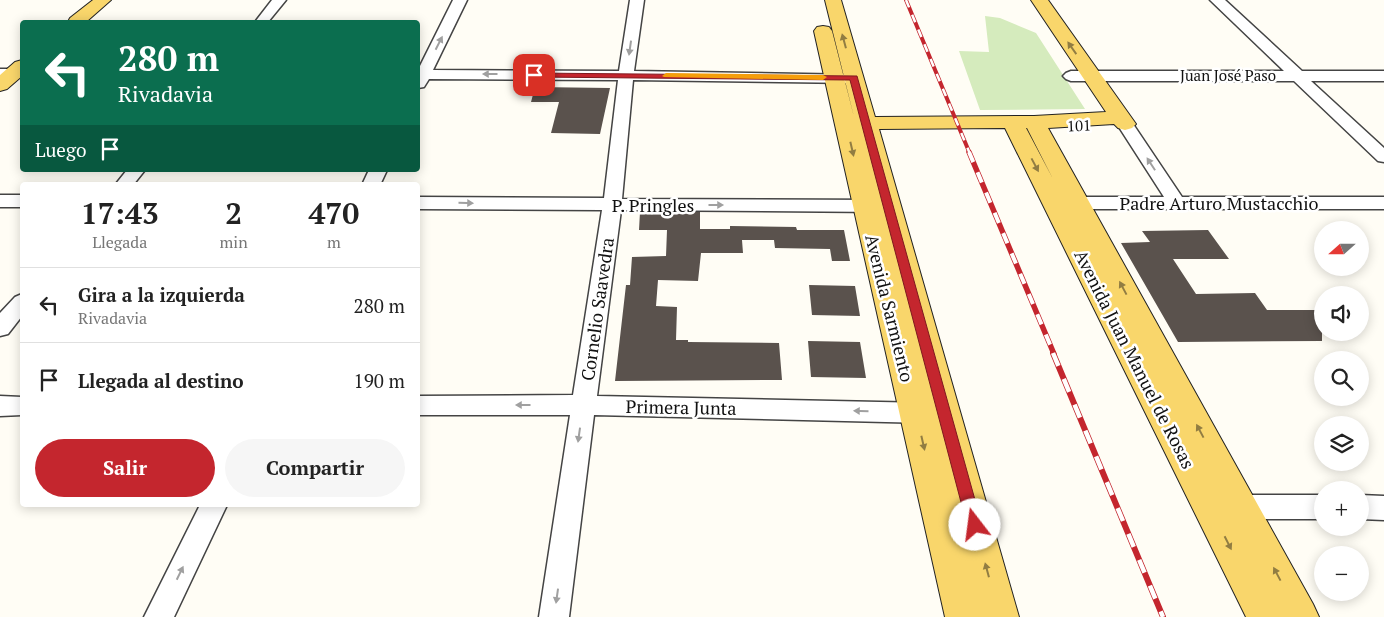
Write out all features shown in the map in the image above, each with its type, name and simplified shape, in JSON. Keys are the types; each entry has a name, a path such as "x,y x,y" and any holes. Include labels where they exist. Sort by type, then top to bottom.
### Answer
{"main road":[{"path":"78,20 103,0"},
{"name":"Avenida Sarmiento","path":"816,0 844,78 877,206 916,412 964,617"},
{"name":"Avenida Sarmiento","path":"833,0 844,78"},
{"path":"1022,0 1071,76 1115,119"},
{"path":"1039,0 1092,76 1115,119"},
{"name":"101","path":"1023,122 1061,126 1115,119"},
{"path":"856,123 1023,122"},
{"name":"Avenida Juan Manuel de Rosas","path":"1023,122 1066,202 1241,506 1300,617"},
{"name":"Avenida Juan Manuel de Rosas","path":"1066,202 1209,506 1266,617"},
{"name":"Avenida Sarmiento","path":"877,206 945,414 1000,617"}],"street":[{"path":"263,20 279,0"},
{"path":"420,76 460,0"},
{"name":"Cornelio Saavedra","path":"554,617 612,205 626,75 637,0"},
{"path":"1218,0 1384,157"},
{"path":"420,78 626,75 844,78"},
{"name":"Juan José Paso","path":"1071,76 1384,76"},
{"path":"1115,119 1178,203"},
{"path":"126,182 134,172"},
{"path":"0,201 20,201"},
{"name":"Padre Arturo Mustacchio","path":"1066,202 1384,203"},
{"name":"P. Pringles","path":"420,203 877,206"},
{"path":"0,328 20,304"},
{"name":"Primera Junta","path":"420,405 584,406 945,414"},
{"path":"0,406 20,406"},
{"path":"1209,506 1314,507"},
{"path":"159,617 213,507"},
{"path":"1369,507 1384,508"}],"green space":[{"path":"985,16 1000,18 1036,33 1085,109 980,110 959,51 989,52"}],"building":[{"path":"535,87 610,88 600,134 551,133 559,102 531,102"},
{"path":"640,212 700,212 700,229 730,229 730,226 796,227 797,230 844,230 850,261 832,261 830,249 775,248 774,240 742,240 743,253 701,253 698,281 658,280 656,306 677,307 676,340 688,340 688,342 779,343 782,380 615,381 626,285 630,285 632,257 666,256 667,230 639,230"},
{"path":"1208,230 1229,259 1173,259 1196,294 1255,293 1267,310 1314,310 1314,341 1322,341 1178,342 1121,243 1150,242 1142,231"},
{"path":"809,285 855,286 860,316 812,315"},
{"path":"808,341 860,342 866,378 811,377"}],"railway":[{"path":"906,0 970,154"},
{"path":"969,152 1054,354"},
{"path":"1053,353 1163,617"}],"slow traffic":[{"path":"666,76 823,77"}],"route":[{"path":"534,75 854,78 975,525"}]}
